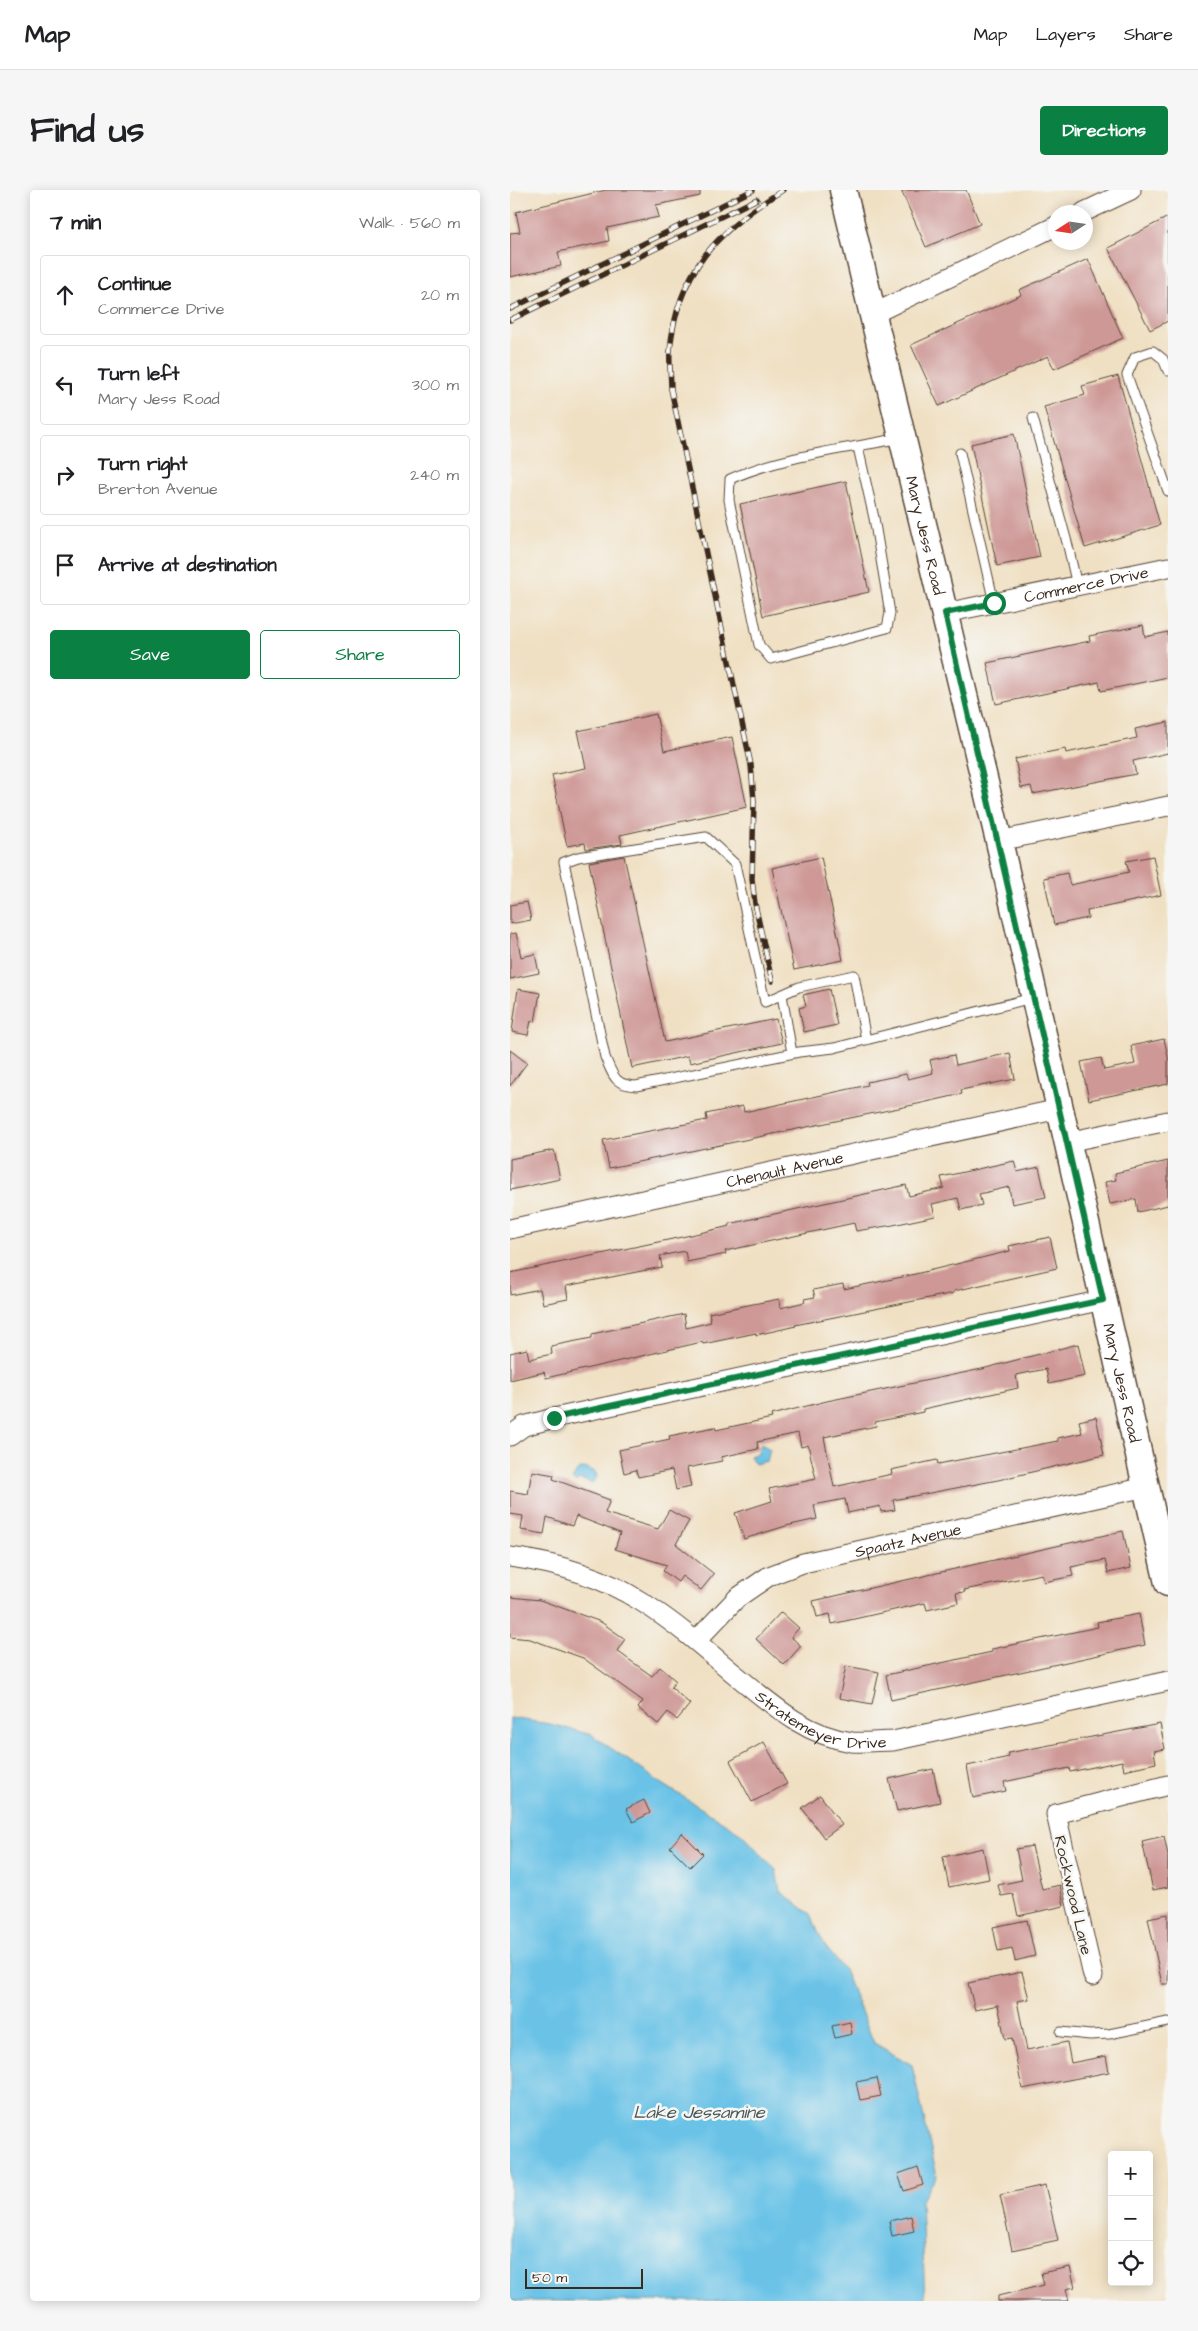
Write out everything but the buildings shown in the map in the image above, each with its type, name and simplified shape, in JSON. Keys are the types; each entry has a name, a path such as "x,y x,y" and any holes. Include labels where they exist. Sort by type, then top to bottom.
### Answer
{"street":[{"name":"Mary Jess Road","path":"844,190 999,841 1168,1583"},
{"path":"1093,208 1131,190"},
{"path":"874,313 1048,230"},
{"name":"Commerce Drive","path":"945,613 1168,567"},
{"path":"999,841 1168,806"},
{"name":"Chenault Avenue","path":"510,1228 1060,1110"},
{"path":"1067,1142 1168,1121"},
{"path":"510,1436 524,1426 554,1418 1103,1300"},
{"name":"Spaatz Avenue","path":"696,1641 737,1598 769,1576 803,1562 1146,1487"},
{"name":"Stratemeyer Drive","path":"510,1556 555,1566 600,1580 642,1602 696,1641 788,1718 819,1733 852,1742 893,1740 1168,1681"},
{"name":"Rockwood Lane","path":"1093,1976 1056,1814 1168,1786"}],"lane":[{"path":"1168,371 1163,360 1153,351 1135,358 1127,375 1168,491"},
{"path":"1033,418 1068,546 1076,586"},
{"path":"858,447 874,518 890,613 887,628 771,659 759,645 729,500 730,479 755,468 858,447 904,438"},
{"path":"960,453 994,603"},
{"path":"866,1040 854,976 799,987 765,1002 735,864 706,838 578,857 564,862 605,1057 615,1080 626,1086 636,1086 792,1053 834,1048 866,1040 1034,997"},
{"path":"782,995 792,1053"},
{"path":"1061,2032 1090,2035 1109,2034 1168,2022"}],"water":[{"path":"761,1444 770,1449 767,1461 755,1464 750,1456 758,1453"},
{"path":"586,1468 596,1473 597,1477 592,1483 579,1479 576,1482 572,1479 578,1470"},
{"name":"Lake Jessamine","path":"510,1718 550,1724 592,1735 658,1781 742,1834 776,1870 780,1891 810,1914 825,1946 844,1970 874,2043 912,2065 937,2176 921,2200 925,2301 510,2301"}],"railway":[{"path":"510,309 753,190"},
{"path":"772,981 755,904 752,879 754,801 751,765 671,389 670,356 674,323 681,298 692,275 721,237 760,205 783,190"},
{"path":"510,320 757,199"}],"route":[{"path":"554,1418 1103,1300 999,841 945,613 994,603"}]}
